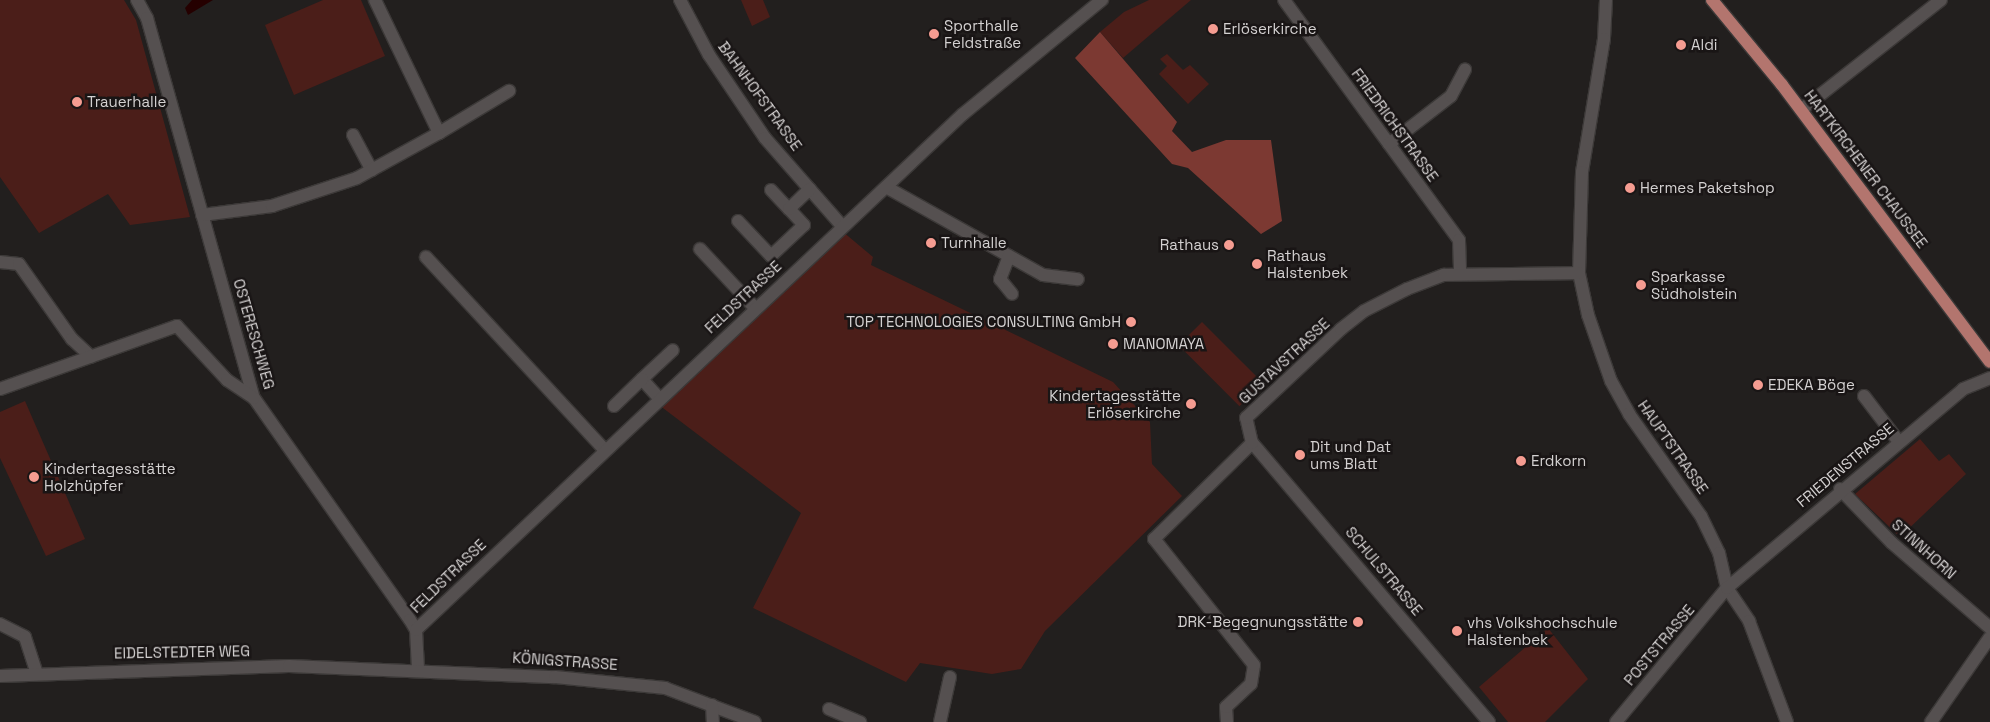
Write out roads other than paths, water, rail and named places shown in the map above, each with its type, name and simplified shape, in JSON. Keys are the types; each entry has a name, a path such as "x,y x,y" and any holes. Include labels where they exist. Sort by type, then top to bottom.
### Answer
{"main road":[{"name":"HARTKIRCHENER CHAUSSEE","path":"1712,0 1801,110 1990,362"}],"street":[{"name":"OSTERESCHWEG","path":"137,0 147,18 254,398 416,630"},
{"path":"375,0 439,133"},
{"name":"BAHNHOFSTRASSE","path":"680,0 709,55 760,130 843,227"},
{"name":"FELDSTRASSE","path":"416,630 604,449 1010,72 1102,0"},
{"name":"FRIEDRICHSTRASSE","path":"1284,0 1459,240 1460,274"},
{"name":"HAUPTSTRASSE","path":"1606,0 1582,172 1579,273 1611,381 1638,428 1701,516 1719,553 1727,588 1749,621 1787,722"},
{"path":"1801,110 1941,0"},
{"path":"1389,144 1451,96 1465,70"},
{"path":"202,215 272,206 372,170 509,91"},
{"path":"352,135 372,170"},
{"path":"886,187 1053,279 1078,279"},
{"path":"789,209 810,189"},
{"path":"738,221 771,256 804,225 771,190"},
{"path":"700,249 755,308"},
{"path":"1009,256 1000,279 1012,294"},
{"path":"426,257 604,449"},
{"path":"0,262 19,264 72,339 92,357"},
{"name":"GUSTAVSTRASSE","path":"1252,443 1246,418 1341,329 1364,310 1407,289 1460,274 1579,273"},
{"path":"0,389 178,326 227,380 254,398"},
{"path":"614,406 673,350"},
{"name":"FRIEDENSTRASSE","path":"1727,588 1840,489 1969,384 1990,378"},
{"path":"642,379 659,398"},
{"path":"1864,396 1898,442"},
{"path":"1227,722 1226,707 1251,684 1256,670 1229,629 1154,539 1252,443"},
{"name":"SCHULSTRASSE","path":"1252,443 1489,722"},
{"name":"STINNHORN","path":"1840,489 1892,544 1990,628"},
{"name":"POSTSTRASSE","path":"1616,722 1727,588"},
{"path":"0,624 25,637 37,673"},
{"path":"416,630 418,669"},
{"path":"1931,722 1990,637"},
{"name":"EIDELSTEDTER WEG","path":"0,676 37,673 365,667"},
{"name":"KÖNIGSTRASSE","path":"365,667 638,682 712,705 755,722"},
{"path":"940,722 950,677"},
{"path":"712,705 714,722"},
{"path":"829,709 860,722"}],"place":[{"name":"Erlöserkirche","path":"1213,29"},
{"name":"Sporthalle Feldstraße","path":"934,34"},
{"name":"Aldi","path":"1681,45"},
{"name":"Trauerhalle","path":"77,102"},
{"name":"Hermes Paketshop","path":"1630,188"},
{"name":"Turnhalle","path":"931,243"},
{"name":"Rathaus","path":"1229,245"},
{"name":"Rathaus Halstenbek","path":"1257,264"},
{"name":"Sparkasse Südholstein","path":"1641,285"},
{"name":"TOP TECHNOLOGIES CONSULTING GmbH","path":"1131,322"},
{"name":"MANOMAYA","path":"1113,344"},
{"name":"EDEKA Böge","path":"1758,385"},
{"name":"Kindertagesstätte Erlöserkirche","path":"1191,404"},
{"name":"Dit und Dat ums Blatt","path":"1300,455"},
{"name":"Erdkorn","path":"1521,461"},
{"name":"Kindertagesstätte Holzhüpfer","path":"34,477"},
{"name":"DRK-Begegnungsstätte","path":"1358,622"},
{"name":"vhs Volkshochschule Halstenbek","path":"1457,631"}]}
